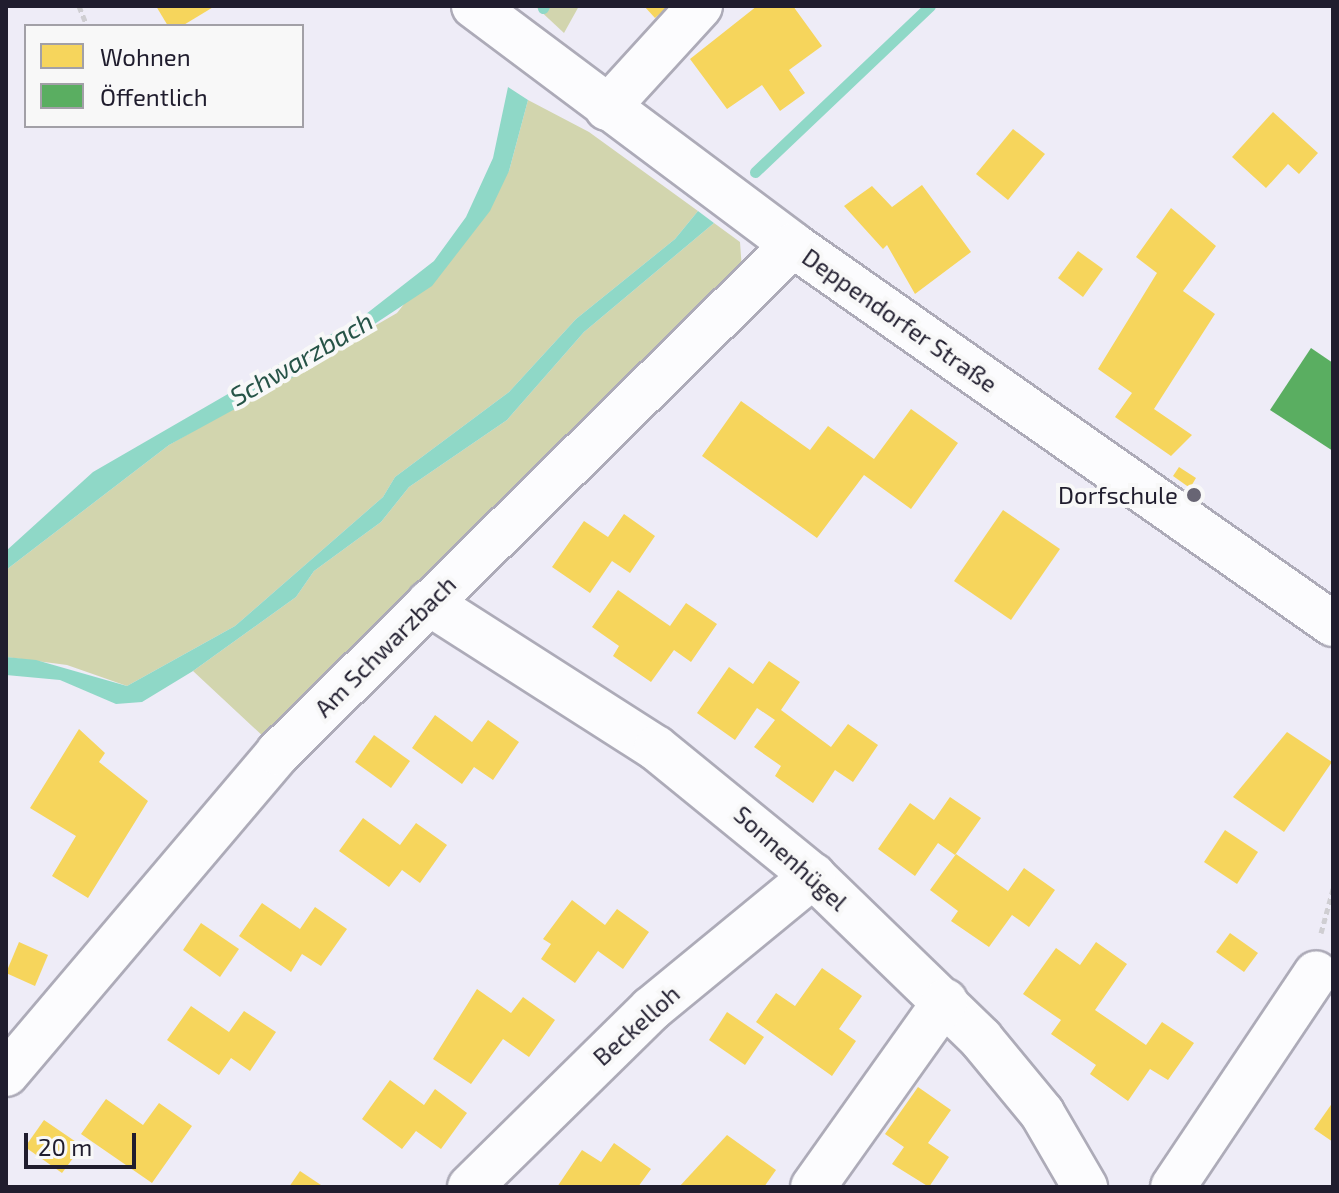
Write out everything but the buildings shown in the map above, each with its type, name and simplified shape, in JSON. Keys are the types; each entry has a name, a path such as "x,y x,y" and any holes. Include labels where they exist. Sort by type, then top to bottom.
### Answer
{"street":[{"name":"Deppendorfer Straße","path":"474,6 793,245 1333,624"},
{"path":"607,108 700,6"},
{"name":"Am Schwarzbach","path":"6,1074 278,753 793,245"},
{"name":"Sonnenhügel","path":"429,603 656,748 813,876 945,1001 1042,1113 1085,1187"},
{"name":"Beckelloh","path":"470,1187 651,1009 813,876"},
{"path":"1173,1187 1316,973"},
{"path":"813,1187 945,1001"}],"shaded area":[{"path":"535,6 579,6 564,33"},
{"path":"528,100 589,132 698,211 675,239 576,319 509,392 395,477 383,497 235,626 127,686 67,665 6,657 6,570 169,445 397,313 509,171"},
{"path":"714,223 740,242 742,270 266,739 193,671 296,597 314,571 381,522 409,487 507,420 584,332"}],"water":[{"name":"Schwarzbach","path":"508,87 528,100 509,171 490,211 432,286 299,374 169,445 6,570 6,551 93,472 366,314 434,261 466,217 493,158"},
{"path":"698,211 714,223 584,332 507,420 409,487 381,522 314,571 296,597 193,671 142,702 116,704 60,680 6,675 6,657 36,660 127,686 235,626 383,497 395,477 509,392 576,319 675,239"}],"waterway":[{"path":"755,172 930,6"}],"place":[{"name":"Dorfschule","path":"1194,495"}]}
